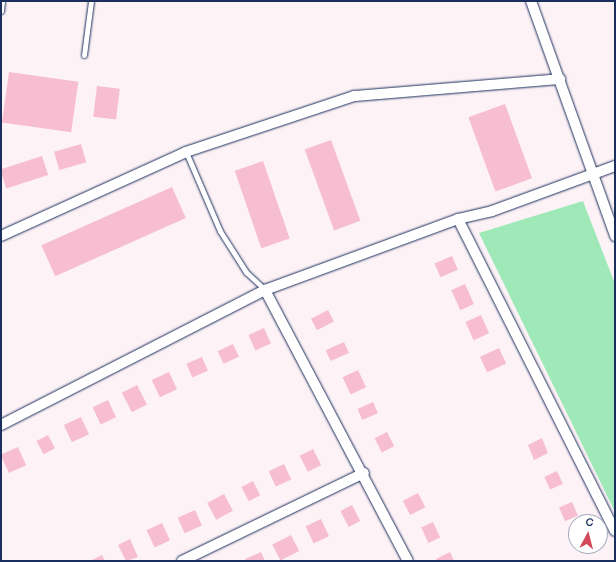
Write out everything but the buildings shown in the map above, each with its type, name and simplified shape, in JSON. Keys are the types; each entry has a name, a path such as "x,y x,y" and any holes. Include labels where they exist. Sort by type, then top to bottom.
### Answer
{"street":[{"path":"531,1 615,236"},
{"path":"1,236 186,152 354,96 560,79"},
{"path":"1,425 266,290 458,219 492,211 615,166"},
{"path":"458,219 615,531"},
{"path":"266,290 364,473 408,561"},
{"path":"182,561 364,473"}],"lane":[{"path":"1,11 2,1"},
{"path":"84,56 91,1"},
{"path":"186,152 220,231 246,272 266,290"}],"green space":[{"path":"583,201 615,284 615,512 479,233"}]}
